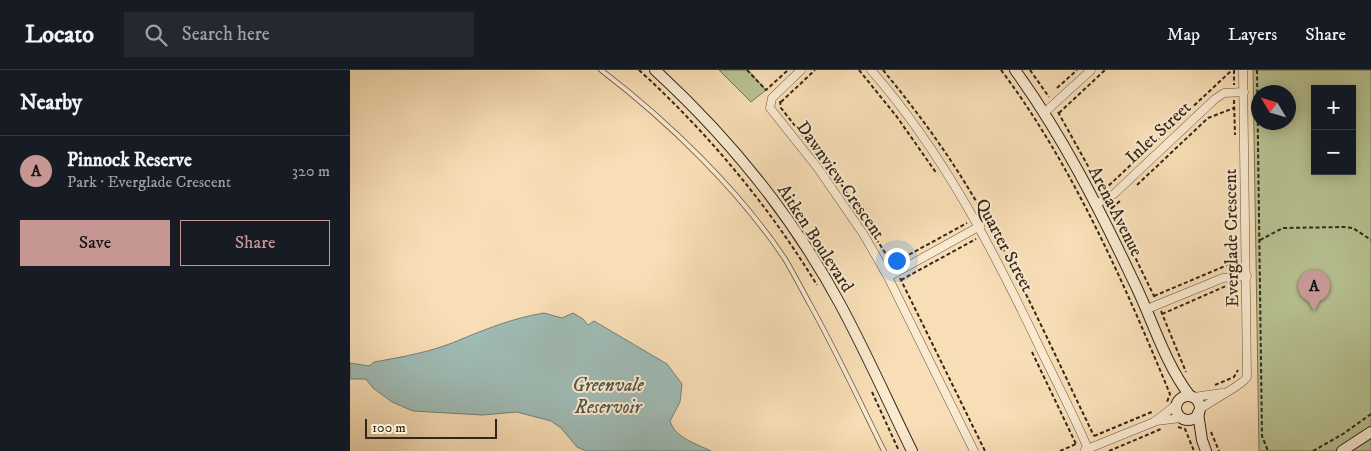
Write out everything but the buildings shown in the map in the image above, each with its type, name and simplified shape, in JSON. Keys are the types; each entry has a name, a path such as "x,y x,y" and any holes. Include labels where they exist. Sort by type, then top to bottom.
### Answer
{"street":[{"name":"Aitken Boulevard","path":"655,70 725,142 764,189 800,239 840,304 912,451"},
{"name":"Dawnview Crescent","path":"801,70 772,98 770,108 842,202 888,277 974,451"},
{"name":"Quarter Street","path":"871,70 923,136 980,226 1084,440 1086,450"},
{"name":"Arena Avenue","path":"1016,70 1044,113 1096,204 1147,309 1174,375 1192,397"},
{"path":"1044,113 1091,70"},
{"name":"Everglade Crescent","path":"1192,397 1224,392 1243,384 1248,377 1243,70"},
{"name":"Inlet Street","path":"1096,204 1114,194 1215,99 1224,93 1244,92"},
{"path":"888,277 980,226"},
{"path":"1147,309 1223,278 1247,276"},
{"name":"Arena Avenue","path":"1174,375 1174,406"},
{"name":"Everglade Crescent","path":"1199,412 1224,392"},
{"path":"1086,450 1154,422 1183,397 1192,397 1198,403 1202,440 1206,451"},
{"path":"1174,406 1178,420 1202,440"},
{"path":"1154,422 1192,418 1199,412"},
{"path":"1342,451 1371,432"}],"lane":[{"path":"601,70 685,142 729,186 753,216 785,260 838,355 884,451"}],"path":[{"path":"747,70 766,90 788,70"},
{"path":"781,102 815,70"},
{"path":"858,70 897,118 940,178"},
{"path":"1001,70 1042,131 1098,233 1139,320 1170,394 1165,406 1174,406"},
{"path":"1048,97 1077,70"},
{"path":"1058,113 1105,70"},
{"path":"1233,70 1235,138"},
{"path":"1102,192 1233,70"},
{"path":"1257,70 1262,436 1268,451"},
{"path":"1132,189 1208,118 1234,108"},
{"path":"1111,209 1125,196"},
{"path":"964,218 978,244"},
{"path":"892,264 966,223"},
{"path":"1260,240 1283,228 1344,227 1353,228 1371,240"},
{"path":"901,280 976,239"},
{"path":"1237,255 1237,276"},
{"path":"1154,296 1237,262"},
{"path":"1162,314 1230,285"},
{"path":"1029,347 1076,444 1060,451"},
{"path":"1211,387 1234,377 1238,371 1238,362"},
{"path":"1084,440 1156,410"},
{"path":"1313,451 1343,434 1371,414"},
{"path":"1109,451 1178,420 1185,430 1194,451"}],"green space":[{"path":"719,70 748,70 766,90 751,102"},
{"path":"1253,70 1371,70 1371,451 1259,451 1254,130 1296,130 1296,85 1253,85"}],"water":[{"name":"Greenvale Reservoir","path":"544,313 562,318 573,313 583,319 588,325 594,321 667,364 682,384 680,402 670,421 673,427 687,440 711,451 586,451 577,447 561,428 551,421 517,412 483,415 413,411 392,402 373,388 366,379 350,379 350,363 369,366 374,362 447,345 500,324"}],"place":[{"name":"Pinnock Reserve","path":"1314,311"}]}
